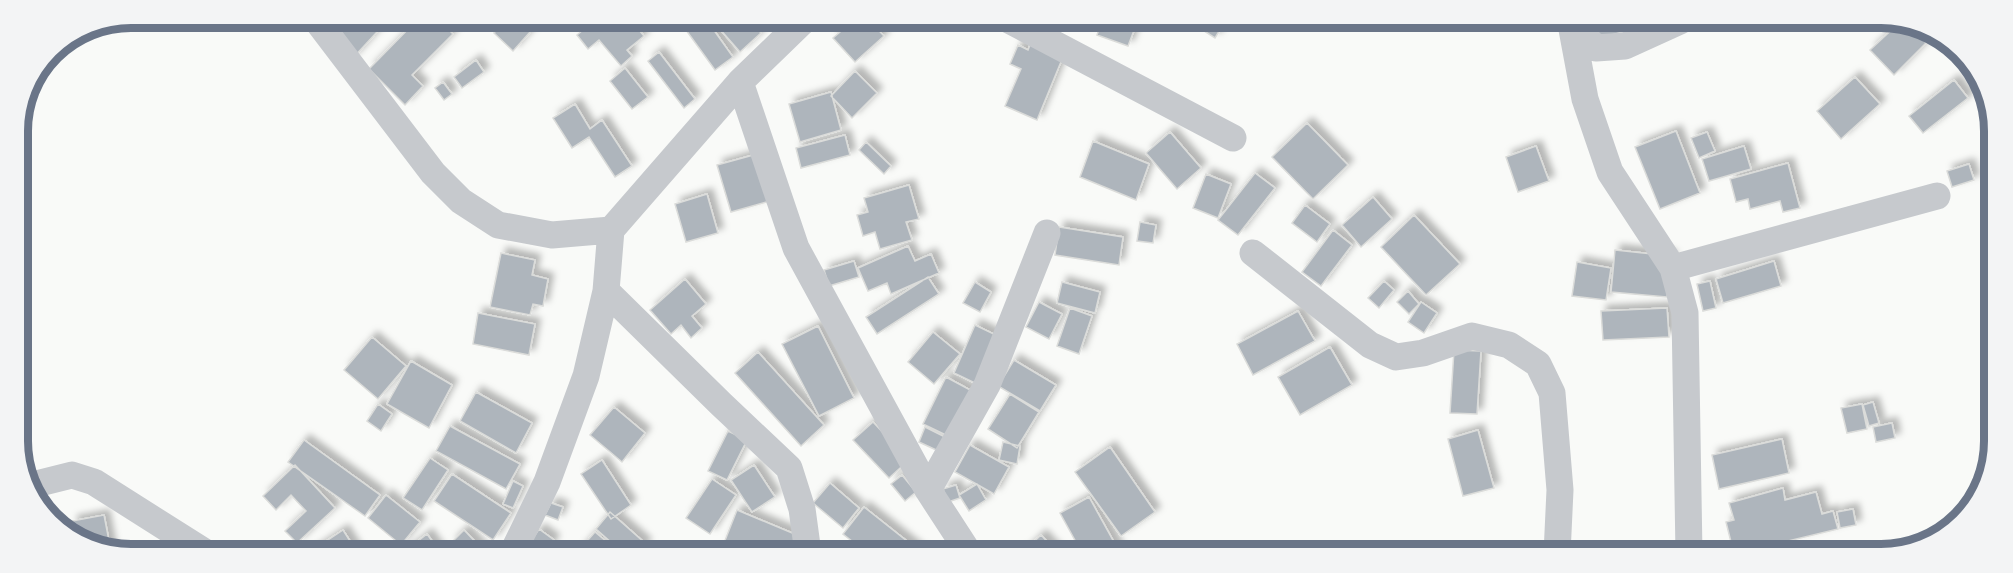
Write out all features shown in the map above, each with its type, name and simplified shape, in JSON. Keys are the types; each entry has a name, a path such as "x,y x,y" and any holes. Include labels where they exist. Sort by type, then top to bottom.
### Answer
{"street":[{"path":"323,28 433,173 461,201 498,225 552,235 610,230"},
{"path":"517,544 547,482 586,376 606,291 610,230 740,82 797,28"},
{"path":"1024,28 1233,138"},
{"path":"1571,28 1585,99 1610,172 1673,268 1685,313 1689,544"},
{"path":"1575,28 1596,48 1625,46 1665,28"},
{"path":"740,82 796,248 928,490 963,544"},
{"path":"1673,268 1937,196"},
{"path":"928,490 987,385 1047,233"},
{"path":"1253,253 1370,345 1396,357 1423,353 1472,336 1509,345 1538,364 1552,393 1560,490 1557,544"},
{"path":"606,291 789,468 802,508 807,544"},
{"path":"38,484 72,475 94,482 192,544"}],"building":[{"path":"333,28 381,28 352,59 327,35"},
{"path":"409,28 447,28 453,34 412,75 423,86 405,105 369,69"},
{"path":"498,28 528,28 531,31 513,51 494,33"},
{"path":"585,28 637,28 644,36 627,50 632,56 621,66 599,40 588,49 577,35"},
{"path":"685,28 712,28 733,57 715,70"},
{"path":"719,28 757,28 761,33 740,52"},
{"path":"845,28 876,28 884,36 855,62 833,38"},
{"path":"1099,28 1135,28 1128,46 1097,35"},
{"path":"1199,28 1221,28 1215,38"},
{"path":"1583,28 1633,28 1633,29 1587,42"},
{"path":"1893,29 1919,35 1926,43 1894,75 1870,50"},
{"path":"1033,37 1065,52 1037,120 1005,106 1021,69 1010,64 1018,45 1028,50"},
{"path":"659,52 695,99 684,108 648,61"},
{"path":"476,60 484,72 462,88 454,77"},
{"path":"625,68 648,97 632,109 610,81"},
{"path":"855,71 877,93 852,118 831,96"},
{"path":"1855,77 1880,104 1841,139 1817,111"},
{"path":"1954,80 1968,98 1923,133 1909,116"},
{"path":"443,82 452,94 444,100 435,88"},
{"path":"831,92 841,130 800,142 789,104"},
{"path":"575,104 590,129 602,120 632,166 615,177 589,137 572,148 553,118"},
{"path":"1307,123 1348,165 1313,199 1272,157"},
{"path":"1676,131 1700,193 1660,209 1635,147"},
{"path":"1170,132 1201,168 1177,189 1146,153"},
{"path":"1707,132 1715,151 1699,158 1691,138"},
{"path":"845,135 850,155 801,168 796,148"},
{"path":"1093,141 1149,164 1136,200 1080,177"},
{"path":"866,142 891,166 884,174 859,150"},
{"path":"1536,146 1549,181 1518,192 1506,157"},
{"path":"1744,146 1751,169 1709,181 1702,159"},
{"path":"757,154 770,201 731,212 717,165"},
{"path":"1788,163 1800,208 1783,212 1780,201 1750,209 1748,199 1736,202 1730,179"},
{"path":"1969,164 1974,180 1952,187 1947,171"},
{"path":"1255,173 1275,188 1238,235 1218,220"},
{"path":"1206,174 1231,184 1218,218 1193,208"},
{"path":"909,185 919,219 906,222 912,240 880,249 875,232 863,236 857,215 868,212 864,198"},
{"path":"707,194 718,233 686,242 675,204"},
{"path":"1373,197 1392,219 1361,247 1342,225"},
{"path":"1305,205 1330,224 1317,242 1292,223"},
{"path":"1414,215 1460,264 1426,295 1381,247"},
{"path":"1140,222 1156,225 1153,243 1137,241"},
{"path":"1059,227 1123,237 1119,265 1055,255"},
{"path":"1333,230 1352,245 1321,286 1302,272"},
{"path":"908,246 915,261 931,254 939,273 891,294 887,283 868,291 858,268"},
{"path":"1615,250 1671,256 1667,297 1611,292"},
{"path":"501,253 535,260 532,275 548,279 543,306 533,304 530,315 490,307"},
{"path":"854,261 859,277 829,286 824,270"},
{"path":"1774,261 1781,286 1723,303 1716,279"},
{"path":"1577,262 1611,268 1606,300 1572,296"},
{"path":"928,277 939,294 877,334 866,317"},
{"path":"685,279 706,304 692,316 702,328 691,338 681,325 671,334 650,310"},
{"path":"1384,281 1394,290 1379,308 1368,298"},
{"path":"1710,281 1716,308 1703,311 1697,284"},
{"path":"975,282 991,292 980,312 963,303"},
{"path":"1062,282 1100,292 1095,313 1057,303"},
{"path":"1408,291 1419,304 1409,314 1397,302"},
{"path":"1039,302 1062,314 1049,339 1026,327"},
{"path":"1421,302 1437,313 1424,333 1408,322"},
{"path":"1070,308 1092,316 1079,354 1057,346"},
{"path":"1667,308 1669,337 1603,340 1601,311"},
{"path":"1298,311 1315,341 1253,375 1237,344"},
{"path":"478,313 535,324 529,355 473,344"},
{"path":"975,325 998,336 977,384 954,373"},
{"path":"818,326 854,398 819,416 782,344"},
{"path":"933,332 960,354 934,384 908,362"},
{"path":"372,337 406,366 378,399 344,370"},
{"path":"1330,347 1352,385 1300,415 1278,377"},
{"path":"1454,350 1481,351 1477,414 1450,413"},
{"path":"758,352 824,425 801,446 735,373"},
{"path":"1014,360 1056,385 1040,411 998,386"},
{"path":"411,361 452,385 429,428 387,404"},
{"path":"946,377 974,392 952,438 923,424"},
{"path":"476,392 532,423 516,453 460,421"},
{"path":"1010,394 1039,412 1017,448 988,429"},
{"path":"1873,402 1879,423 1869,426 1863,405"},
{"path":"378,404 392,414 381,431 367,421"},
{"path":"1862,404 1867,429 1847,433 1841,408"},
{"path":"614,407 645,433 622,462 590,435"},
{"path":"873,422 909,460 889,478 853,440"},
{"path":"1892,423 1895,438 1876,442 1873,427"},
{"path":"450,426 520,464 506,489 436,451"},
{"path":"925,427 953,441 947,455 919,442"},
{"path":"1478,430 1494,488 1463,496 1448,439"},
{"path":"728,431 747,440 727,480 708,471"},
{"path":"1782,439 1789,473 1719,489 1712,455"},
{"path":"304,440 380,495 365,516 288,462"},
{"path":"1003,442 1020,446 1017,464 999,460"},
{"path":"970,445 1009,467 994,494 955,472"},
{"path":"1110,447 1155,512 1121,536 1075,472"},
{"path":"430,458 448,470 422,510 403,498"},
{"path":"602,460 631,505 611,519 581,474"},
{"path":"295,465 335,508 297,543 285,531 306,511 291,495 276,510 263,496"},
{"path":"754,465 775,497 752,512 731,480"},
{"path":"452,474 511,513 493,540 434,501"},
{"path":"902,475 916,492 905,501 891,484"},
{"path":"712,479 736,495 710,534 686,518"},
{"path":"513,481 523,486 513,508 503,504"},
{"path":"830,483 859,508 843,528 813,503"},
{"path":"977,484 986,500 969,511 959,495"},
{"path":"956,485 960,498 948,502 943,489"},
{"path":"1783,488 1785,500 1816,492 1822,514 1833,511 1838,529 1776,544 1732,544 1726,522 1734,520 1729,503"},
{"path":"386,495 420,522 400,544 368,518"},
{"path":"1089,497 1115,544 1077,544 1060,513"},
{"path":"551,503 563,507 558,520 545,515"},
{"path":"864,507 911,544 856,544 843,534"},
{"path":"1853,509 1856,525 1840,528 1837,512"},
{"path":"737,510 797,535 794,544 724,543"},
{"path":"610,512 646,544 613,544 596,529"},
{"path":"104,515 109,542 80,531 73,526 72,521"},
{"path":"539,529 554,540 551,544 529,544"},
{"path":"343,530 352,544 322,544"},
{"path":"464,530 477,544 452,544"},
{"path":"595,532 609,544 584,544"},
{"path":"427,534 434,544 414,544"},
{"path":"1041,535 1050,544 1032,544"}]}
